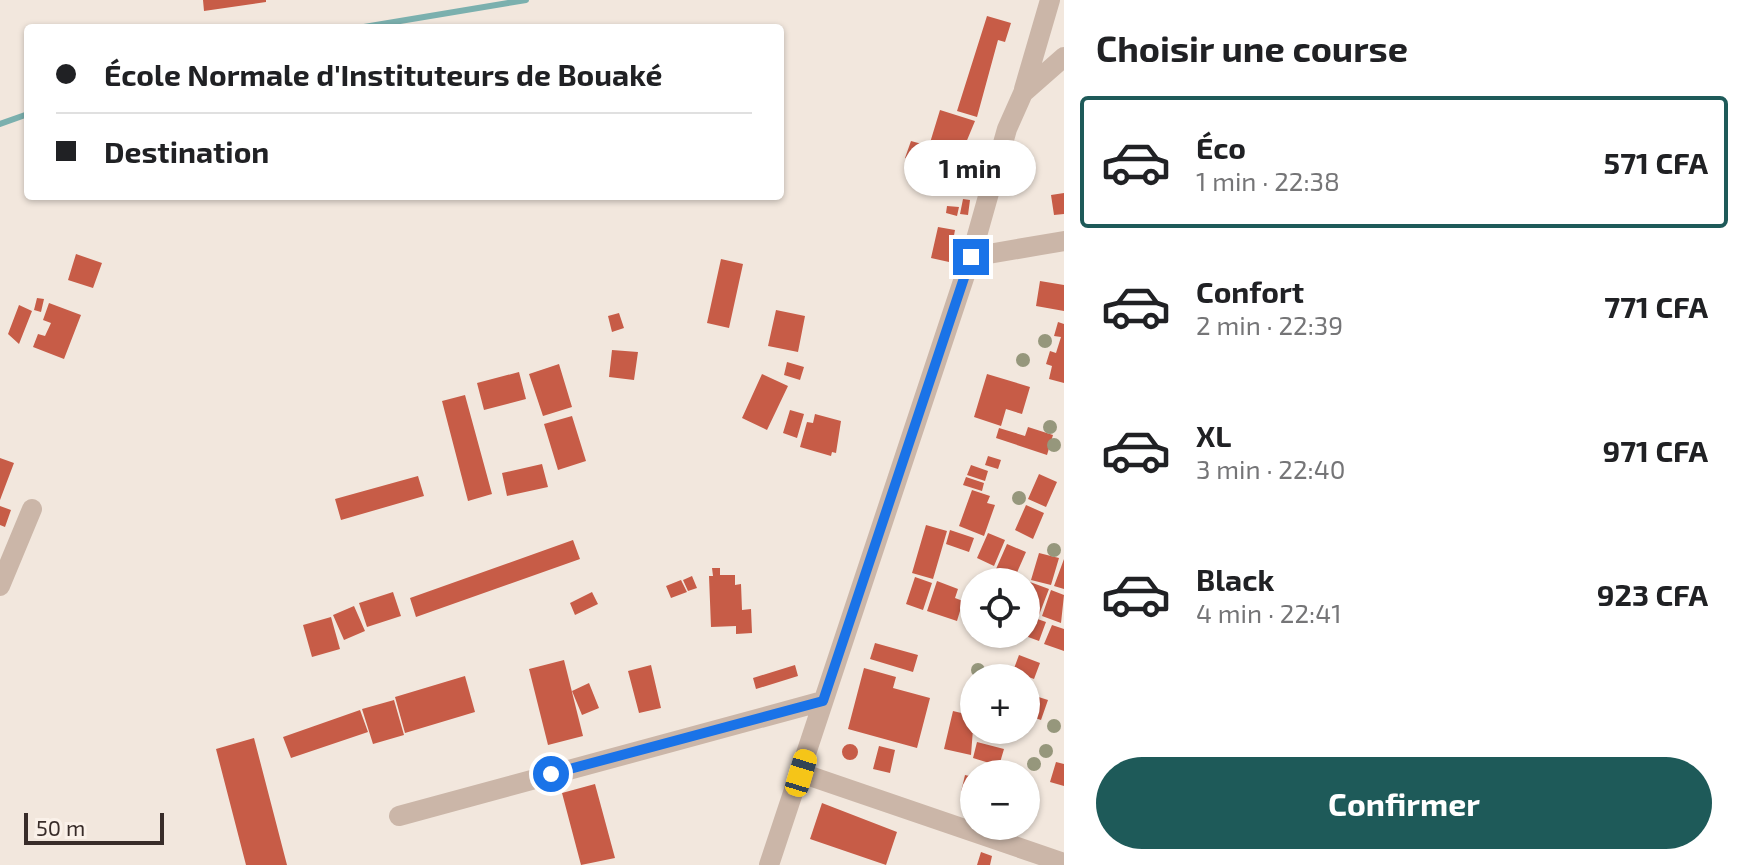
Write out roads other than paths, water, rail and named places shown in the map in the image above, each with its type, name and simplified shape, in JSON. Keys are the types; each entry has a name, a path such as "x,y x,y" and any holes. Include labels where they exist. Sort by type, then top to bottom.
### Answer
{"street":[{"path":"769,865 971,257 1007,129 1023,93 1050,0"},
{"path":"1023,93 1064,57"},
{"path":"971,257 1064,241"},
{"path":"0,586 32,509"},
{"path":"399,816 823,701"},
{"path":"801,773 1064,863"}],"waterway":[{"path":"382,24 526,0"},
{"path":"0,124 24,115"}]}
